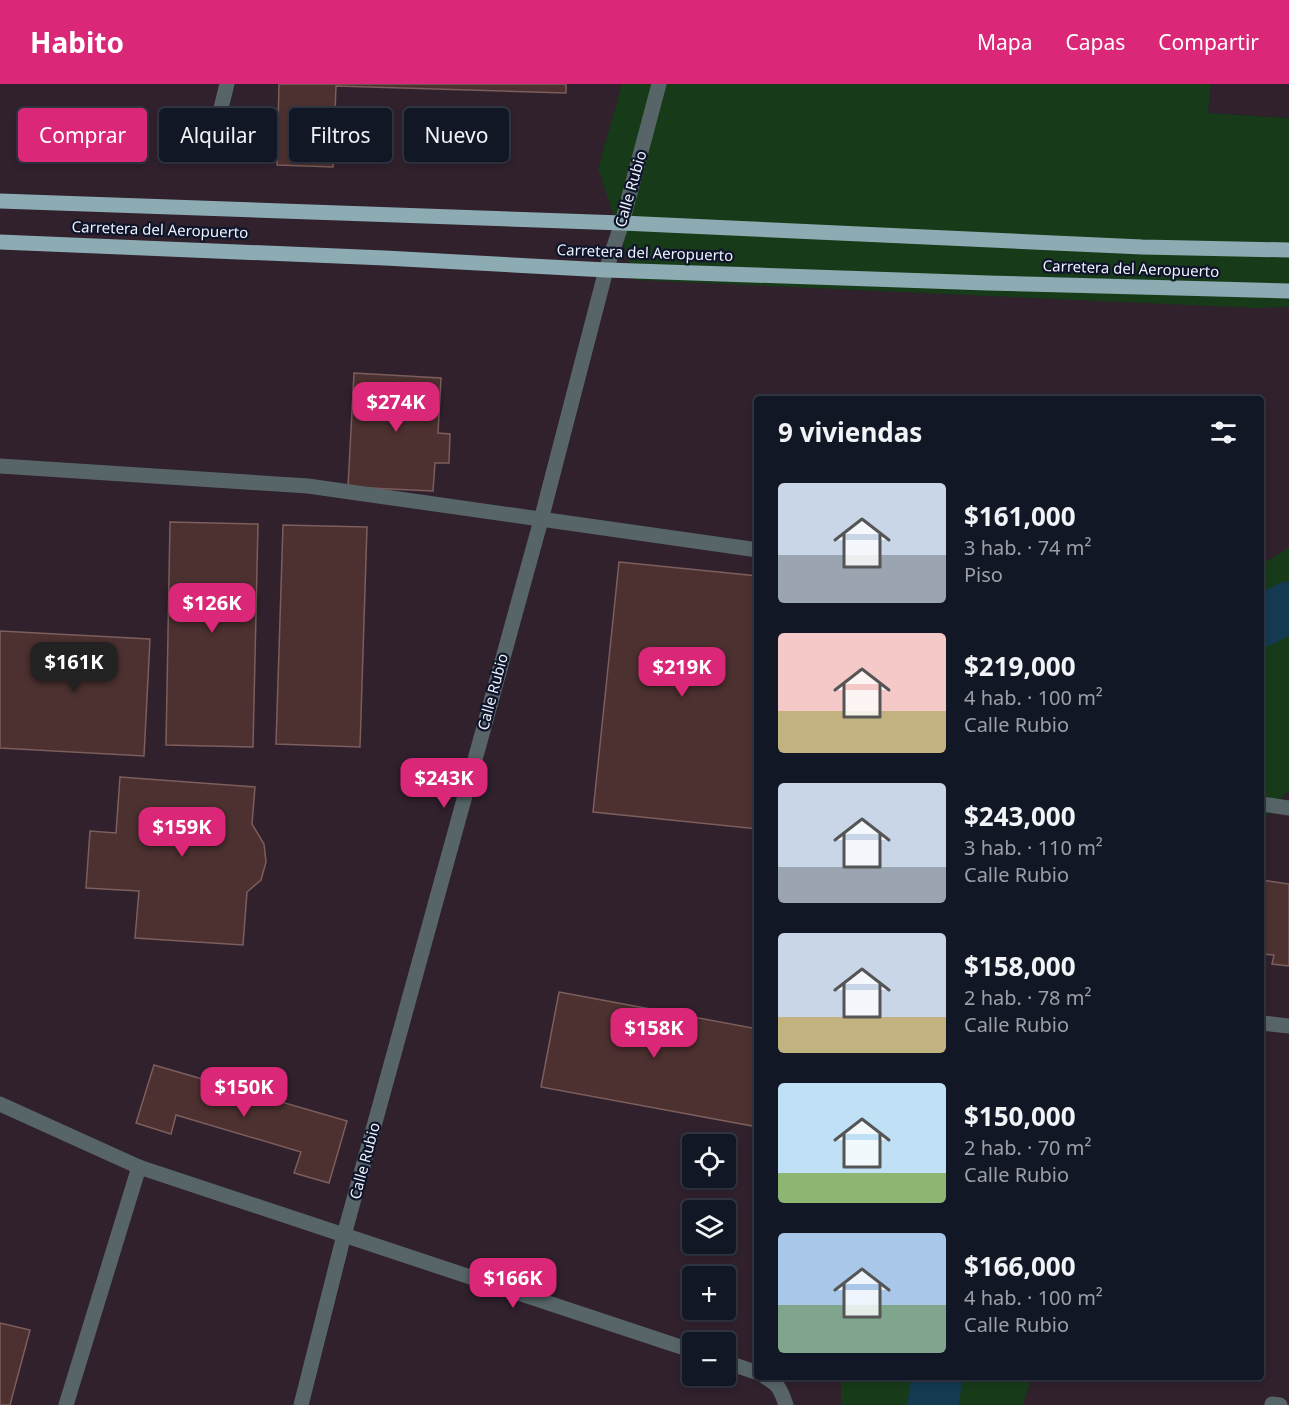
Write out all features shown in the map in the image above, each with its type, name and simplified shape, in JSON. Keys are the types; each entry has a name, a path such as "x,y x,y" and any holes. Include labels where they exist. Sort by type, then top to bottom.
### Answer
{"main road":[{"name":"Carretera del Aeropuerto","path":"0,201 622,223 1130,246 1289,250"},
{"name":"Carretera del Aeropuerto","path":"0,242 606,270 1289,291"}],"street":[{"path":"221,108 227,84"},
{"name":"Calle Rubio","path":"301,1405 344,1235 541,520 606,270 622,223 659,84"},
{"path":"0,466 308,486 754,549"},
{"path":"1264,804 1289,808"},
{"path":"1264,1023 1289,1026"},
{"path":"0,1104 139,1167 682,1347"},
{"path":"66,1405 139,1167"},
{"path":"736,1365 754,1372"},
{"path":"771,1380 775,1382 786,1405"}],"shaded area":[{"path":"0,84 622,84 598,168 1289,298 1289,548 1264,563 1264,396 754,396 754,1380 841,1380 841,1405 0,1405"},
{"path":"1211,84 1289,84 1289,118 1208,113"},
{"path":"1289,790 1289,1405 1023,1405 1031,1380 1264,1380 1264,819"}],"green space":[{"path":"622,84 1211,84 1208,113 1289,118 1289,307 1257,308 635,280 598,168"},
{"path":"1289,548 1289,790 1264,819 1264,563"},
{"path":"841,1380 1031,1380 1023,1405 841,1405"}],"building":[{"path":"279,84 566,84 566,93 336,86 335,108 289,108 289,162 333,162 333,167 277,165"},
{"path":"354,373 441,378 438,433 450,434 449,463 435,463 433,491 348,487"},
{"path":"170,522 258,524 253,747 166,745"},
{"path":"283,525 367,527 360,747 276,744"},
{"path":"619,562 754,576 754,829 593,812"},
{"path":"0,631 150,639 144,756 0,748"},
{"path":"120,777 255,787 252,824 264,844 266,862 261,880 247,892 243,945 135,938 139,891 86,888 90,831 116,833"},
{"path":"1264,880 1289,884 1289,966 1272,964 1274,955 1264,954"},
{"path":"559,992 754,1028 754,1126 541,1087"},
{"path":"154,1065 347,1121 329,1183 294,1173 301,1152 176,1115 171,1134 136,1123"},
{"path":"0,1323 30,1330 10,1405 0,1405"}],"waterway":[{"path":"1264,620 1289,607"},
{"path":"933,1405 937,1380"}]}
